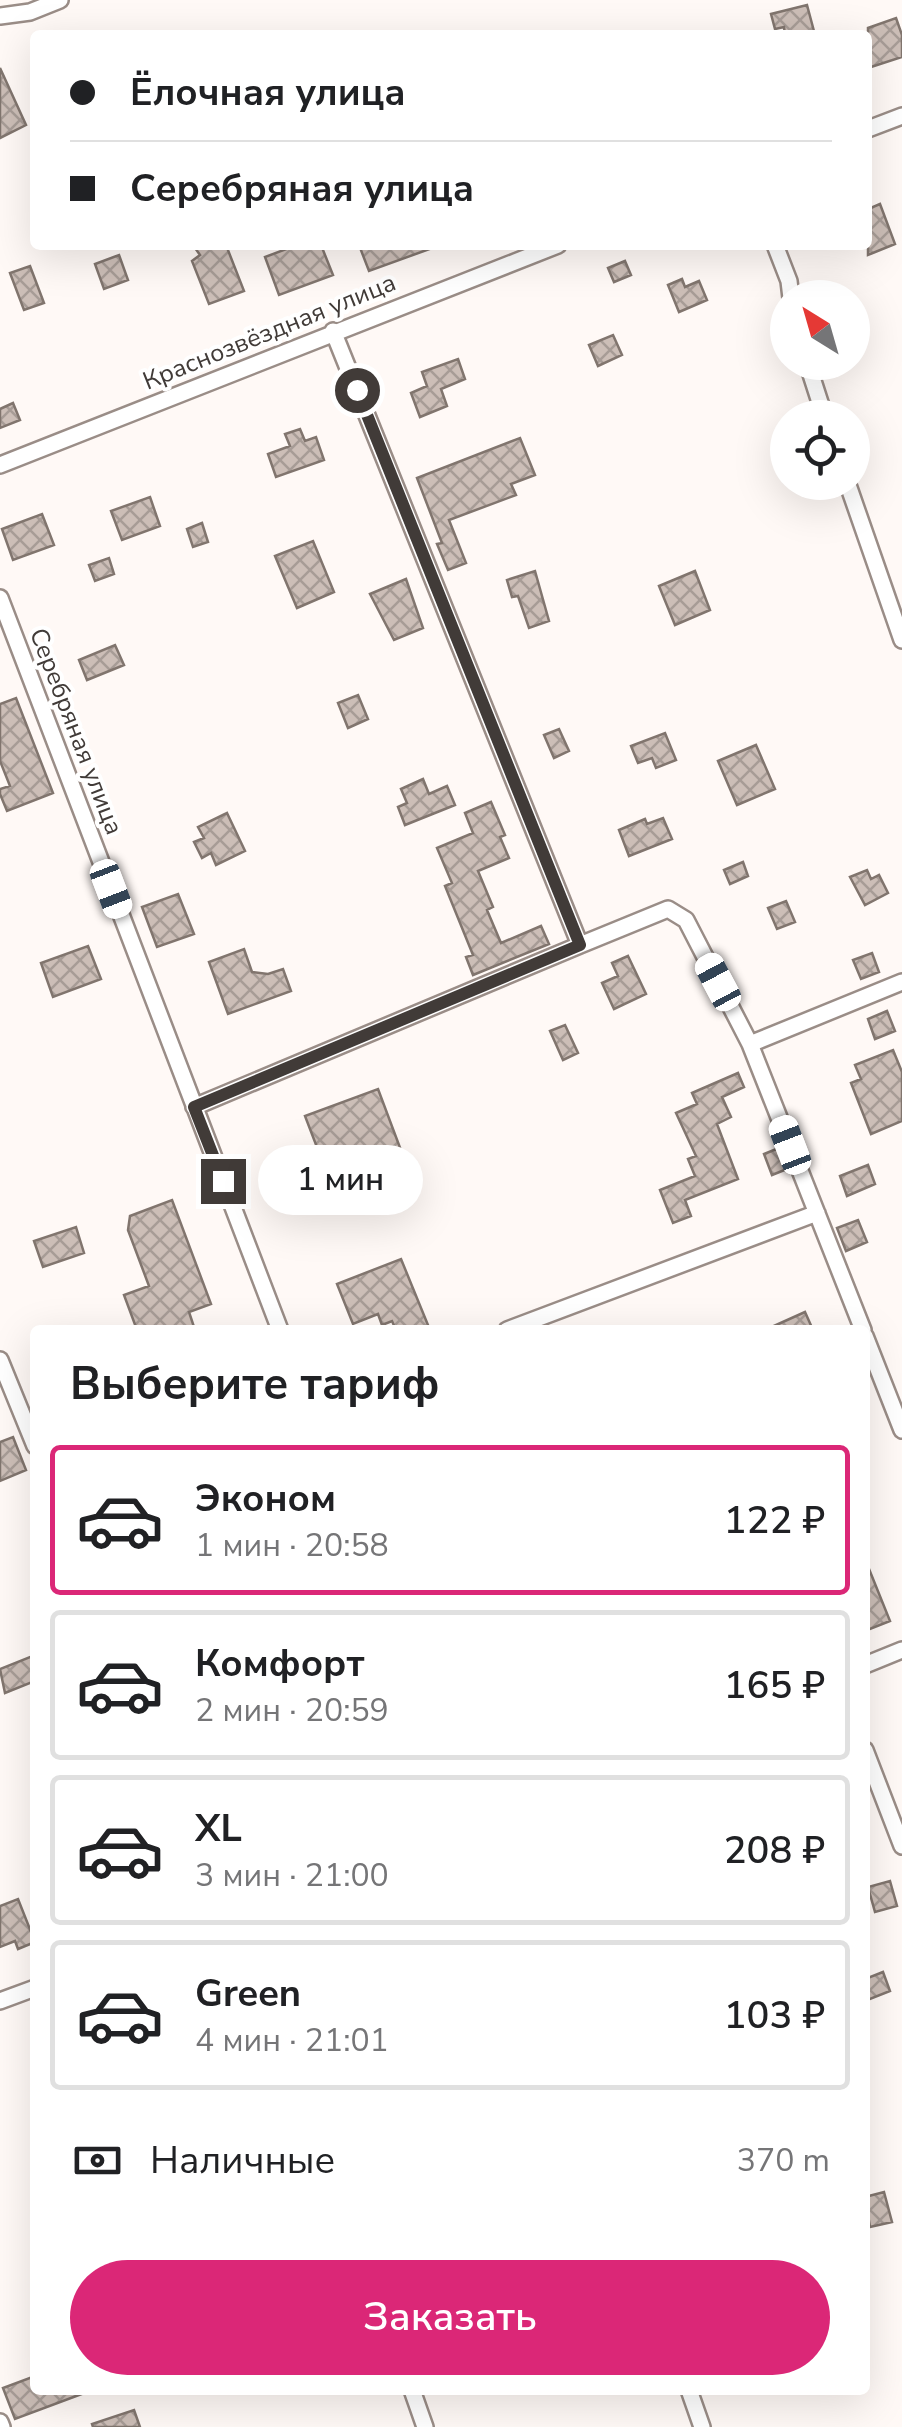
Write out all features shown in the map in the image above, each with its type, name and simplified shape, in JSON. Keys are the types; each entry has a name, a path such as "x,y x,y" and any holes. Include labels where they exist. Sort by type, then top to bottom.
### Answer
{"street":[{"path":"0,16 30,12 60,0"},
{"path":"872,127 902,116"},
{"name":"Краснозвёздная улица","path":"0,465 545,250"},
{"path":"777,250 789,280"},
{"path":"333,331 580,945"},
{"path":"852,500 902,640"},
{"name":"Серебряная улица","path":"0,598 278,1325"},
{"path":"194,1107 668,909 686,920 750,1044 861,1325"},
{"path":"750,1044 902,982"},
{"path":"520,1325 817,1213"},
{"path":"870,1348 902,1430"},
{"path":"0,1360 30,1434"},
{"path":"870,1663 902,1650"},
{"path":"870,1763 902,1846"},
{"path":"0,2001 30,1990"},
{"path":"414,2395 425,2427"},
{"path":"690,2395 702,2427"}],"building":[{"path":"807,5 814,30 775,29 771,14"},
{"path":"896,18 902,35 902,57 872,67 872,30 868,28"},
{"path":"0,68 26,125 0,138"},
{"path":"880,204 895,244 868,255 868,250 872,250 872,207"},
{"path":"196,250 228,250 244,291 209,304 192,261 200,255"},
{"path":"284,250 323,250 333,275 279,295 265,257"},
{"path":"361,250 427,250 369,271"},
{"path":"119,255 128,280 104,289 95,264"},
{"path":"625,261 631,275 614,282 608,268"},
{"path":"30,266 44,303 24,310 10,273"},
{"path":"682,279 685,287 699,281 707,300 679,312 668,285"},
{"path":"613,335 622,355 598,366 589,345"},
{"path":"458,359 465,379 441,389 447,406 420,417 411,393 427,386 422,372"},
{"path":"13,403 20,420 0,428 0,409"},
{"path":"300,429 305,441 316,437 324,460 276,477 268,454 290,446 285,434"},
{"path":"520,438 535,475 511,484 516,495 449,520 466,563 448,570 417,478"},
{"path":"150,497 160,526 122,540 111,511"},
{"path":"42,514 54,545 13,560 2,529"},
{"path":"202,523 208,542 193,547 187,529"},
{"path":"313,541 334,592 297,608 275,556"},
{"path":"109,558 114,574 95,581 89,565"},
{"path":"535,571 549,621 529,628 518,596 512,597 507,580"},
{"path":"695,571 710,610 675,625 659,586"},
{"path":"406,579 423,628 394,640 370,594"},
{"path":"115,645 124,665 87,680 79,660"},
{"path":"358,695 368,719 348,728 338,703"},
{"path":"16,698 53,793 7,811 0,794 0,789 10,786 0,761 0,704"},
{"path":"559,729 569,751 554,758 544,735"},
{"path":"665,733 676,760 656,768 652,758 638,763 631,746"},
{"path":"756,745 775,789 737,805 718,761"},
{"path":"423,779 429,794 447,786 455,805 405,825 398,807 407,803 401,789"},
{"path":"491,802 505,835 500,837 509,858 478,871 493,907 487,910 501,943 541,926 549,944 473,975 466,957 473,955 445,886 452,883 437,848 473,833 465,813"},
{"path":"227,813 245,851 216,865 211,853 202,858 194,842 204,838 198,827"},
{"path":"663,818 672,839 629,856 619,830 645,819 647,824"},
{"path":"743,862 748,876 730,884 724,870"},
{"path":"867,870 871,879 879,875 888,893 865,905 850,877"},
{"path":"178,894 194,934 157,947 142,907"},
{"path":"786,901 795,922 777,929 768,908"},
{"path":"88,946 101,979 53,997 41,963"},
{"path":"244,949 252,972 268,974 283,969 291,991 228,1014 209,962"},
{"path":"872,953 879,972 861,979 853,960"},
{"path":"628,956 646,994 614,1009 602,983 618,976 612,963"},
{"path":"887,1011 895,1031 875,1039 868,1019"},
{"path":"565,1025 578,1053 563,1060 550,1031"},
{"path":"893,1050 902,1072 902,1121 871,1134 851,1083 861,1079 855,1065"},
{"path":"738,1073 744,1087 722,1097 731,1117 717,1124 738,1179 685,1200 691,1216 673,1223 660,1190 695,1176 688,1159 696,1156 676,1113 697,1104 692,1093"},
{"path":"378,1089 408,1169 336,1197 305,1116"},
{"path":"779,1148 787,1169 772,1175 764,1154"},
{"path":"868,1165 875,1184 847,1196 840,1176"},
{"path":"172,1200 211,1304 189,1312 193,1325 135,1325 124,1295 149,1286 128,1230 130,1216"},
{"path":"858,1220 867,1242 846,1251 837,1228"},
{"path":"76,1227 84,1253 43,1267 34,1241"},
{"path":"401,1259 428,1325 394,1325 392,1321 382,1325 378,1314 353,1324 337,1284"},
{"path":"805,1312 811,1325 776,1325"},
{"path":"13,1437 26,1470 0,1481 0,1442"},
{"path":"870,1571 890,1621 870,1629"},
{"path":"30,1657 30,1683 5,1693 0,1669"},
{"path":"890,1881 897,1906 875,1912 870,1886"},
{"path":"18,1899 30,1929 30,1944 18,1949 15,1941 0,1947 0,1906"},
{"path":"883,1972 890,1991 870,1999 870,1977"},
{"path":"884,2192 892,2222 870,2227 870,2196"},
{"path":"30,2378 30,2395 79,2395 15,2419 3,2388"},
{"path":"134,2410 140,2427 93,2427 92,2424"}],"route":[{"path":"223,1181 194,1107 580,945 357,390"}]}
